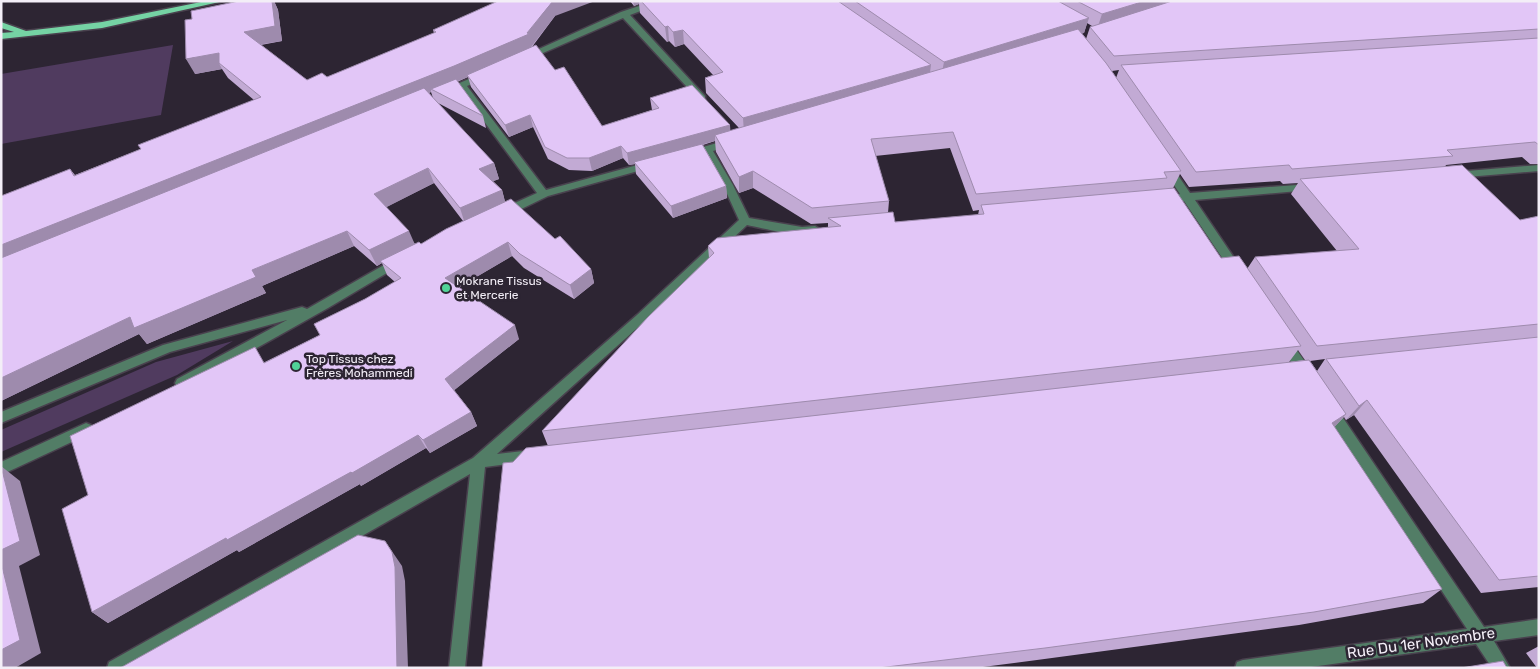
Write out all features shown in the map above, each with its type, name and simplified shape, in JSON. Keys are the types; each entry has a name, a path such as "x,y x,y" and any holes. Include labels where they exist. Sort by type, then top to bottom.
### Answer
{"main road":[{"path":"1,36 102,25 220,1"},
{"path":"1,25 25,33"}],"street":[{"path":"516,61 624,14 663,1"},
{"path":"624,14 708,104"},
{"path":"435,96 498,69"},
{"path":"462,85 544,194"},
{"path":"735,132 741,139 702,150 728,185 745,221"},
{"path":"1160,156 1242,278"},
{"path":"490,219 544,194 669,159"},
{"path":"1441,176 1539,168"},
{"path":"1148,200 1324,186"},
{"path":"745,221 802,231 822,229"},
{"path":"115,668 478,462 641,318 745,221"},
{"path":"170,390 409,256"},
{"path":"1,418 167,348 324,305"},
{"path":"1275,327 1313,384"},
{"path":"1282,370 1322,366"},
{"path":"1324,400 1502,668"},
{"path":"1,469 99,423"},
{"path":"478,462 547,454"},
{"path":"457,668 478,462"},
{"name":"Rue Du 1er Novembre","path":"1243,668 1539,627"}],"shaded area":[{"path":"173,45 161,115 1,144 1,74"},
{"path":"233,341 177,375 1,452 1,430 156,362"}],"building":[{"path":"239,1 272,1 275,26 244,32 307,80 322,73 327,77 436,32 433,30 498,1 553,1 527,33 529,34 454,66 1,245 1,196 70,169 74,176 141,149 138,145 261,97 219,63 219,53 186,59 185,20 192,19 191,11"},
{"path":"641,1 838,1 931,65 743,118 705,78 723,72 683,30 673,32 668,26 665,27"},
{"path":"855,1 1058,1 1089,18 944,62"},
{"path":"1077,1 1145,1 1102,14"},
{"path":"1172,1 1539,1 1539,29 1114,56 1090,27"},
{"path":"1078,29 1106,63 1181,171 1164,172 1167,178 976,194 953,132 871,139 889,201 812,208 753,171 739,177 715,135"},
{"path":"1539,38 1539,145 1535,142 1447,150 1453,156 1292,169 1289,165 1196,172 1121,65"},
{"path":"536,45 555,70 564,67 602,126 659,108 650,98 692,85 730,125 627,153 621,146 589,158 567,158 545,147 530,115 505,125 467,75"},
{"path":"456,79 483,116 431,89"},
{"path":"424,88 494,163 479,169 502,190 460,208 428,168 374,194 409,231 369,250 347,231 252,270 256,277 134,328 130,317 1,378 1,258"},
{"path":"702,144 726,186 671,206 634,162"},
{"path":"1462,165 1520,220 1539,216 1539,324 1317,346 1255,257 1359,249 1300,179"},
{"path":"1174,188 1221,258 1239,256 1301,346 542,431 648,317 714,253 708,246 717,238 841,226 828,218 893,212 895,222 984,214 981,205"},
{"path":"511,199 555,239 560,236 591,269 570,285 520,254 508,242 445,278 515,325 445,379 471,412 423,440 418,435 352,473 227,540 226,538 92,612 62,509 88,495 70,436 255,347 264,363 320,335 314,324 365,299 401,278 380,261 419,242 421,244 446,229"},
{"path":"1539,337 1539,576 1499,580 1367,400 1359,406 1326,359"},
{"path":"1309,360 1346,414 1332,423 1442,589 1314,612 878,668 482,668 503,463 513,462 526,448"},
{"path":"1,466 20,541 1,550"},
{"path":"358,535 385,541 392,552 395,567 397,668 120,668"},
{"path":"1,562 20,640 1,650"},
{"path":"1503,661 1507,668 1461,668"}],"place":[{"name":"Mokrane Tissus et Mercerie","path":"446,288"},
{"name":"Top Tissus chez Frères Mohammedi","path":"296,366"}]}
